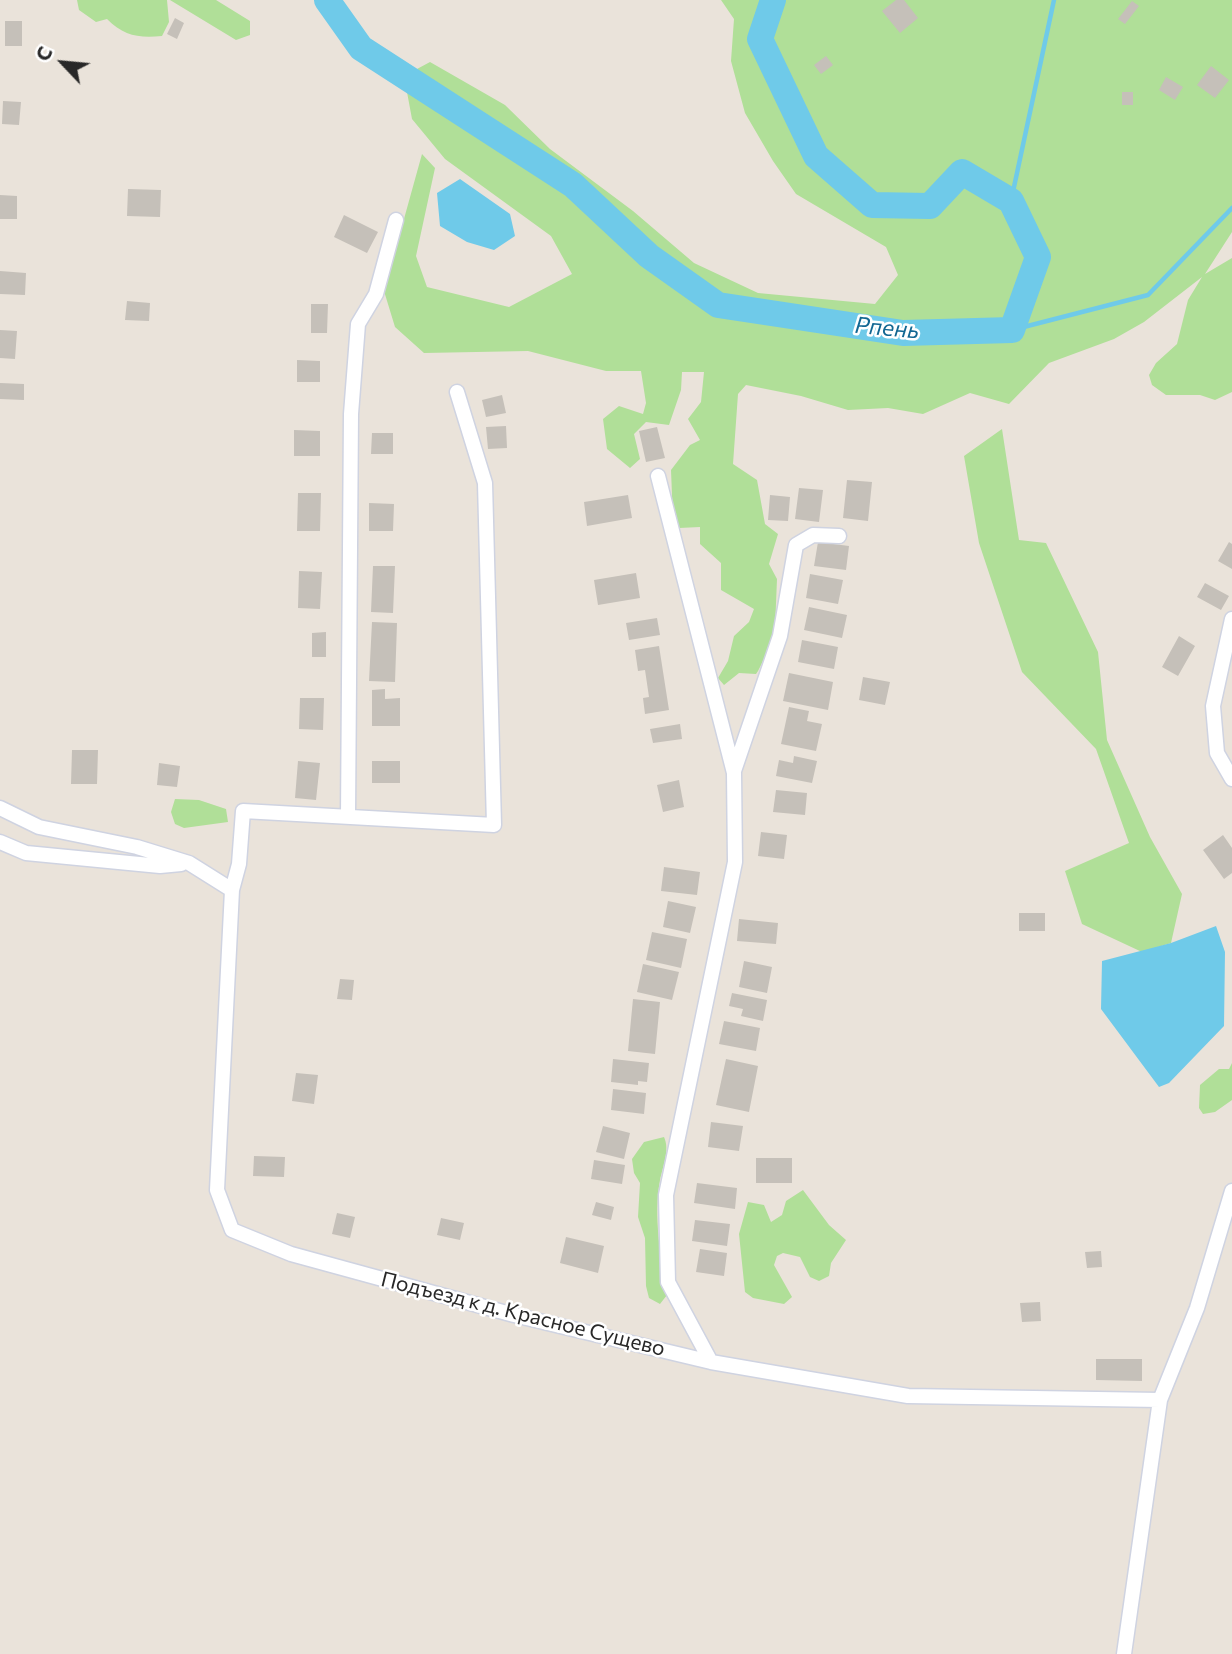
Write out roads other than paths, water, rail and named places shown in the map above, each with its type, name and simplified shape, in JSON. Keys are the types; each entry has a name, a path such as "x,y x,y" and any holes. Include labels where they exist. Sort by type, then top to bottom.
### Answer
{"street":[{"path":"348,816 351,415 358,324 376,294 396,220"},
{"path":"0,808 39,827 137,847 189,863 232,890 239,864 243,811 494,825 485,483 457,391"},
{"path":"658,476 734,773 735,862 666,1195 668,1282 711,1362"},
{"path":"734,773 780,636 796,545 813,536 839,536"},
{"path":"1232,619 1213,706 1217,753 1232,779"},
{"path":"0,842 26,853 160,866 189,863"},
{"name":"Подъезд к д. Красное Сущево","path":"232,890 217,1190 232,1230 304,1257 514,1315 711,1362 908,1396 1160,1400"},
{"path":"1124,1654 1160,1400 1197,1308 1232,1191"}],"water":[{"path":"460,179 510,214 515,236 494,250 467,242 440,226 437,193"},
{"path":"1216,926 1225,952 1224,1026 1169,1083 1159,1087 1101,1009 1102,961 1171,943"}],"waterway":[{"name":"Рпень","path":"327,0 361,48 573,185 649,256 718,305 903,333 1012,330 1038,257 1011,201 962,172 930,206 872,205 816,156 760,39 773,0"},
{"path":"1011,201 1054,0"},
{"path":"1012,330 1148,295 1232,208"}]}
